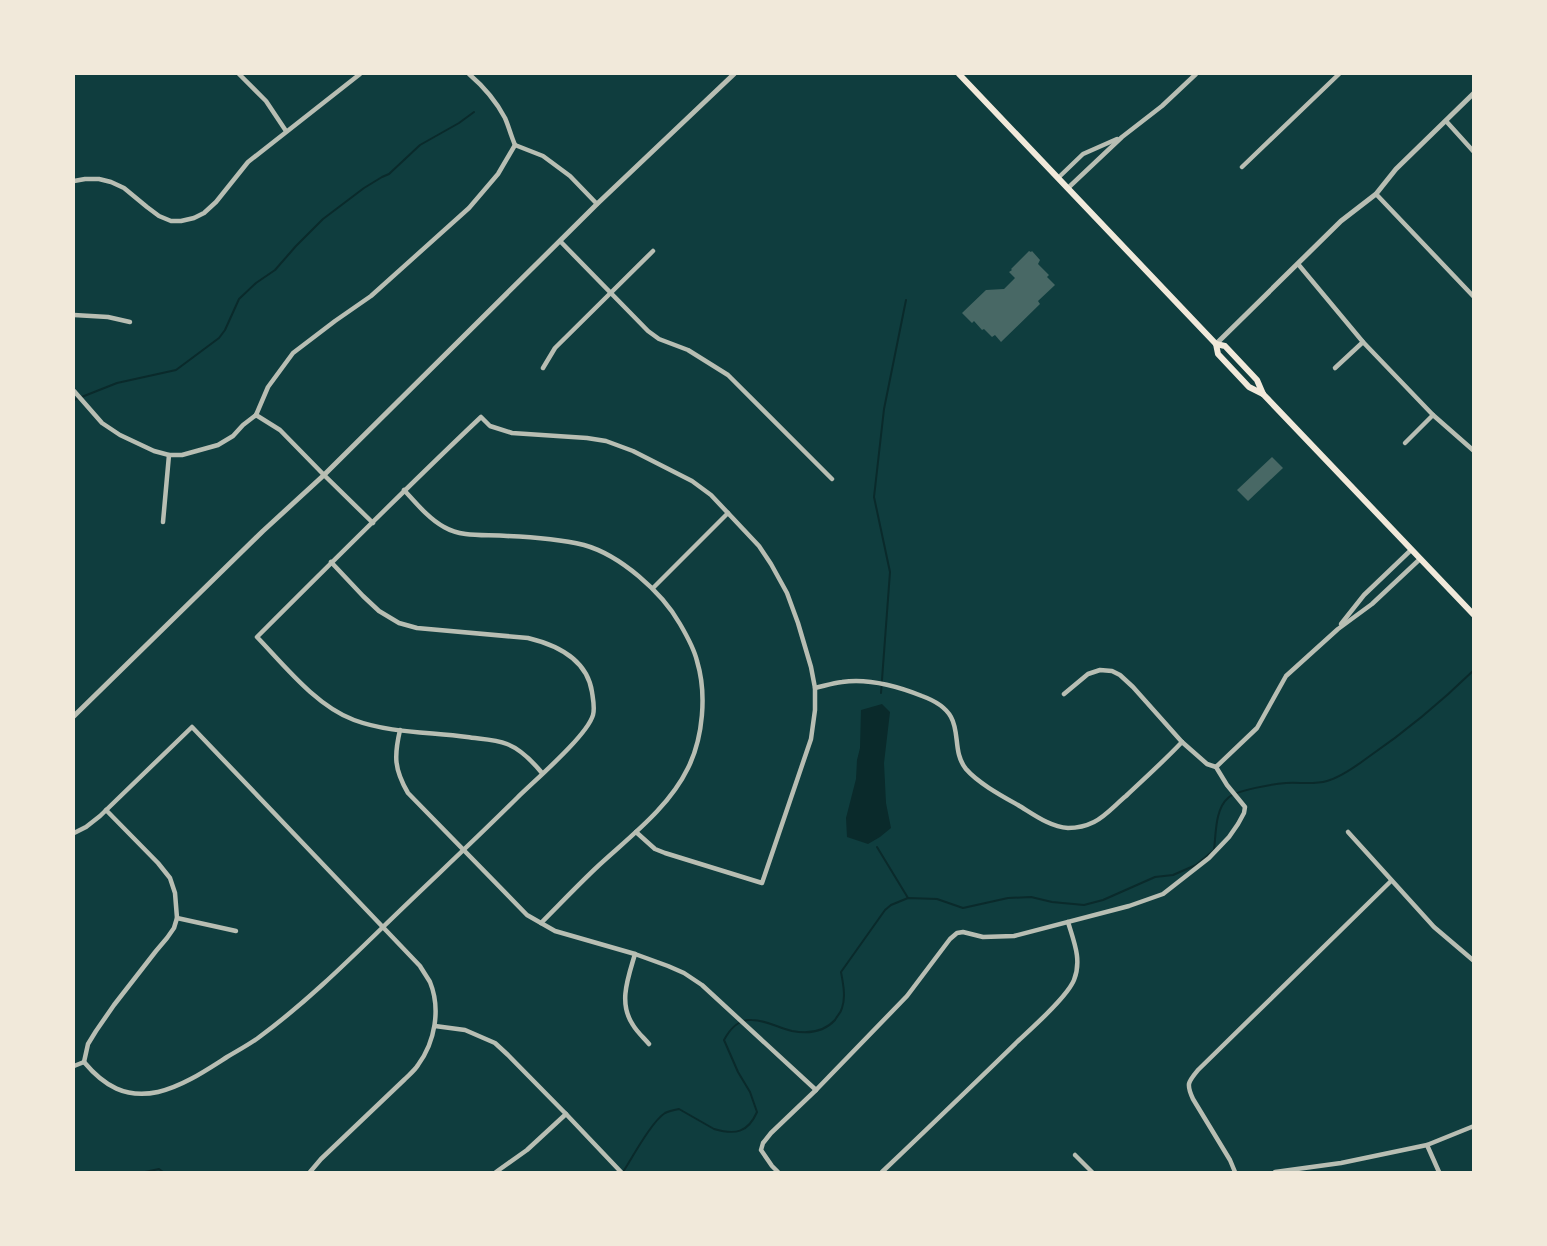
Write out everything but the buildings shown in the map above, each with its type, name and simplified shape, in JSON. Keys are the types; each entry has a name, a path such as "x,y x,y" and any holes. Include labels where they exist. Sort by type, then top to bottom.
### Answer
{"main road":[{"path":"959,74 1216,344 1218,354 1225,363 1249,387 1263,394 1473,615"},
{"path":"1216,344 1225,346 1257,380 1263,394"}],"street":[{"path":"239,74 266,101 286,131"},
{"path":"74,181 92,179 111,182 124,188 153,212 171,221 194,218 204,213 216,202 248,162 360,74"},
{"path":"468,74 495,102 505,119 515,145 543,156 570,176 597,204"},
{"path":"74,716 263,531 324,476 597,204 734,74"},
{"path":"1068,188 1122,137 1162,106 1196,74"},
{"path":"1242,167 1339,74"},
{"path":"1216,344 1341,221 1376,194 1396,169 1473,93"},
{"path":"1446,121 1473,152"},
{"path":"1058,178 1083,154 1122,137"},
{"path":"74,391 102,423 120,435 154,451 182,454 218,445 233,436 256,415 268,387 293,353 371,296 469,208 498,174 515,145"},
{"path":"1376,194 1473,297"},
{"path":"560,241 648,331 659,339 688,350 728,375 831,479"},
{"path":"543,368 555,348 653,251"},
{"path":"1298,264 1363,342 1433,415 1473,451"},
{"path":"74,315 108,317 130,322"},
{"path":"1335,368 1363,342"},
{"path":"256,415 280,430 373,523"},
{"path":"1405,444 1433,415"},
{"path":"542,773 522,752 508,744 491,740 384,729 352,719 322,702 257,637 404,490 481,417 490,426 512,433 606,441 633,450 692,481 711,495 759,546 787,593 811,667 815,688 815,710 811,739 762,883 665,853 656,849 636,832"},
{"path":"163,522 169,454"},
{"path":"404,490 424,511 445,528 465,534 567,542 586,546 606,555 632,571 653,588 676,617 697,659 701,677 702,717 688,768 665,802 541,924"},
{"path":"653,588 728,513"},
{"path":"1338,629 1364,595 1411,550"},
{"path":"1216,766 1257,728 1286,676 1338,629 1372,604 1420,559"},
{"path":"84,1062 104,1083 125,1093 157,1092 183,1083 256,1039 309,997 464,851 581,735 588,725 593,714 594,700 591,686 585,671 575,659 562,650 528,638 417,628 399,623 379,611 331,562"},
{"path":"778,1173 761,1150 771,1133 908,996 950,939 957,933 963,932 983,937 1014,936 1129,906 1163,894 1209,858 1238,824 1245,807 1227,785 1216,766 1207,764 1182,742 1120,675 1112,671 1100,670 1088,674 1064,694"},
{"path":"815,688 843,682 862,681 887,684 904,688 942,705 954,722 956,747 964,767 1008,800 1036,816 1066,828 1082,826 1095,821 1143,781 1182,742"},
{"path":"74,833 86,827 106,810 192,727 420,966 430,983 434,1000 435,1026 427,1049 418,1065 321,1159 310,1173"},
{"path":"400,730 396,750 397,767 400,779 408,793 527,915 555,932 635,954 684,972 702,985 816,1090"},
{"path":"84,1062 88,1044 96,1031 167,938 177,918 175,892 170,878 106,810"},
{"path":"1347,832 1434,927 1473,962"},
{"path":"1235,1173 1230,1160 1188,1088 1190,1080 1391,881"},
{"path":"177,918 236,931"},
{"path":"882,1173 1064,994 1073,981 1077,968 1077,952 1068,922"},
{"path":"635,954 624,1000 626,1011 633,1025 649,1044"},
{"path":"435,1026 465,1030 495,1043 621,1173"},
{"path":"74,1066 84,1062"},
{"path":"496,1173 527,1150 566,1114"},
{"path":"1275,1173 1305,1170 1427,1145 1473,1126"},
{"path":"1427,1145 1439,1173"},
{"path":"1075,1155 1092,1173"}],"water":[{"path":"882,704 890,712 884,763 886,803 891,828 868,844 847,837 846,818 856,779 861,710"}],"waterway":[{"path":"74,400 117,383 176,370 219,338 239,299 275,270 323,219 364,188 389,174 420,145 474,112"},
{"path":"881,693 890,572 874,497 884,409 906,300"},
{"path":"623,1172 642,1140 665,1113 679,1109 714,1129 722,1131 734,1132 745,1128 757,1112 750,1092 724,1040 726,1036 735,1026 747,1020 762,1021 792,1031 804,1032 821,1030 831,1024 840,1013 843,1004 844,990 841,972 885,910 891,905 908,898 937,899 963,908 1008,898 1031,897 1052,902 1084,905 1103,900 1155,877 1173,875 1196,865 1214,850 1218,815 1224,803 1232,795 1255,788 1286,783 1322,782 1343,774 1409,727 1474,670"},
{"path":"877,847 908,898"},
{"path":"145,1172 159,1169 163,1172"}]}
